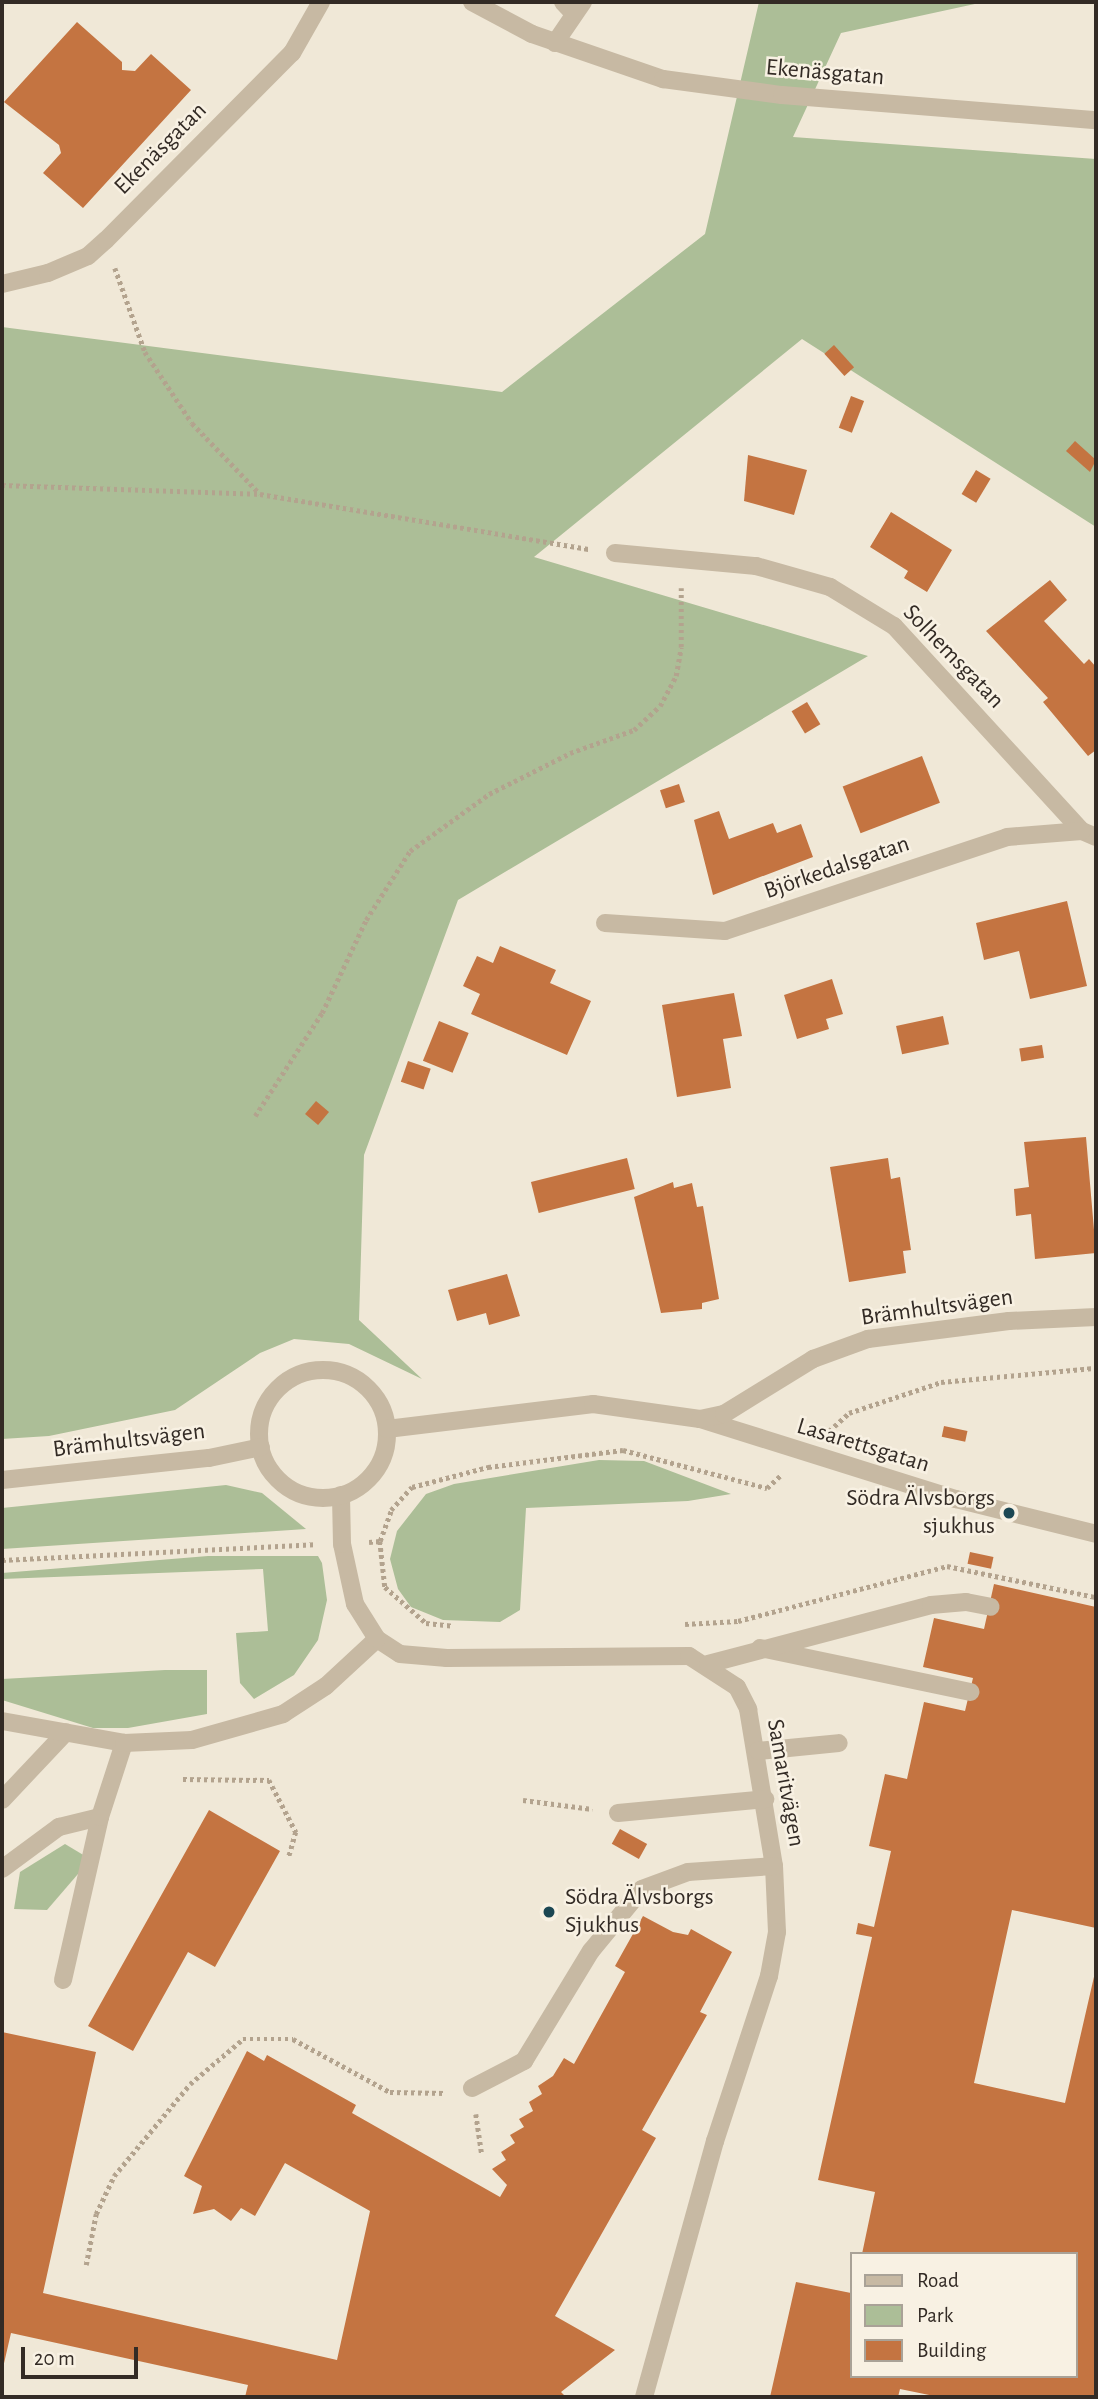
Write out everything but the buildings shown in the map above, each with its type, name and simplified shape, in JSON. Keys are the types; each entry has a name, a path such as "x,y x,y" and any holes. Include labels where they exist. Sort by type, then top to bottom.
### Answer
{"street":[{"name":"Ekenäsgatan","path":"2,284 58,269 106,240 292,53 320,2"},
{"name":"Ekenäsgatan","path":"472,2 555,43 663,79 782,95 1096,120"},
{"path":"555,43 573,6"},
{"name":"Solhemsgatan","path":"615,553 756,566 830,587 894,626 1089,834"},
{"name":"Björkedalsgatan","path":"605,923 725,931 1007,837 1089,834"},
{"name":"Brämhultsvägen","path":"387,1429 593,1404 700,1419 724,1415 813,1359 868,1339 1009,1321 1096,1317"},
{"path":"314,1371 338,1371 366,1387 387,1429 376,1471 341,1495 311,1496 284,1484 261,1447 269,1400 292,1378 314,1371"},
{"name":"Lasarettsgatan","path":"700,1419 956,1499 1096,1534"},
{"name":"Brämhultsvägen","path":"2,1480 209,1458 261,1447"},
{"path":"2,1721 124,1743 192,1740 284,1714 326,1686 377,1639 355,1604 342,1544 341,1495"},
{"path":"709,1664 760,1648 931,1605 966,1602 991,1607"},
{"name":"Samaritvägen","path":"377,1639 401,1654 447,1658 663,1653 709,1664 737,1687 758,1751 774,1866 777,1932 769,1976 715,2141 644,2397"},
{"path":"760,1648 970,1692"},
{"path":"2,1800 66,1732"},
{"path":"63,1980 100,1817 124,1743"},
{"path":"758,1751 839,1743"},
{"path":"618,1813 765,1799"},
{"path":"2,1869 59,1828 100,1817"},
{"path":"472,2088 524,2061 591,1951 642,1889 688,1872 774,1866"}],"path":[{"path":"106,240 145,352 192,423 260,495"},
{"path":"2,485 260,495 615,553"},
{"path":"255,1116 321,1013 366,920 410,851 489,794 570,753 634,730 660,706 676,676 681,647 683,559"},
{"path":"467,1627 426,1623 402,1607 385,1587 380,1541 391,1510 405,1495 439,1476 623,1450 767,1488 849,1413 941,1382 1096,1368"},
{"path":"2,1560 380,1541"},
{"path":"673,1625 738,1621 947,1566 1096,1597"},
{"path":"183,1779 269,1780 296,1832 289,1857"},
{"path":"523,1800 618,1813"},
{"path":"86,2265 96,2214 114,2176 190,2084 243,2039 293,2039 390,2092 413,2096 472,2088 482,2155"}],"green space":[{"path":"759,2 984,2 841,33 793,137 1096,159 1096,527 802,339 534,557 868,656 458,900 364,1155 359,1320 422,1379 349,1344 294,1339 260,1353 175,1410 49,1436 2,1439 2,327 502,392 705,234"},
{"path":"599,1460 644,1461 731,1494 688,1501 526,1508 520,1610 500,1622 443,1620 411,1607 398,1589 390,1559 397,1531 426,1494 454,1484"},
{"path":"226,1485 262,1493 306,1529 2,1549 2,1508"},
{"path":"208,1556 318,1556 322,1563 327,1600 318,1640 294,1675 254,1699 240,1683 236,1633 268,1631 263,1569 2,1579 2,1573"},
{"path":"207,1670 207,1714 128,1728 93,1728 2,1700 2,1679"},
{"path":"65,1844 85,1856 84,1867 47,1910 14,1909 20,1872"}],"place":[{"name":"Södra Älvsborgs sjukhus","path":"1009,1513"},
{"name":"Södra Älvsborgs Sjukhus","path":"549,1912"}]}
